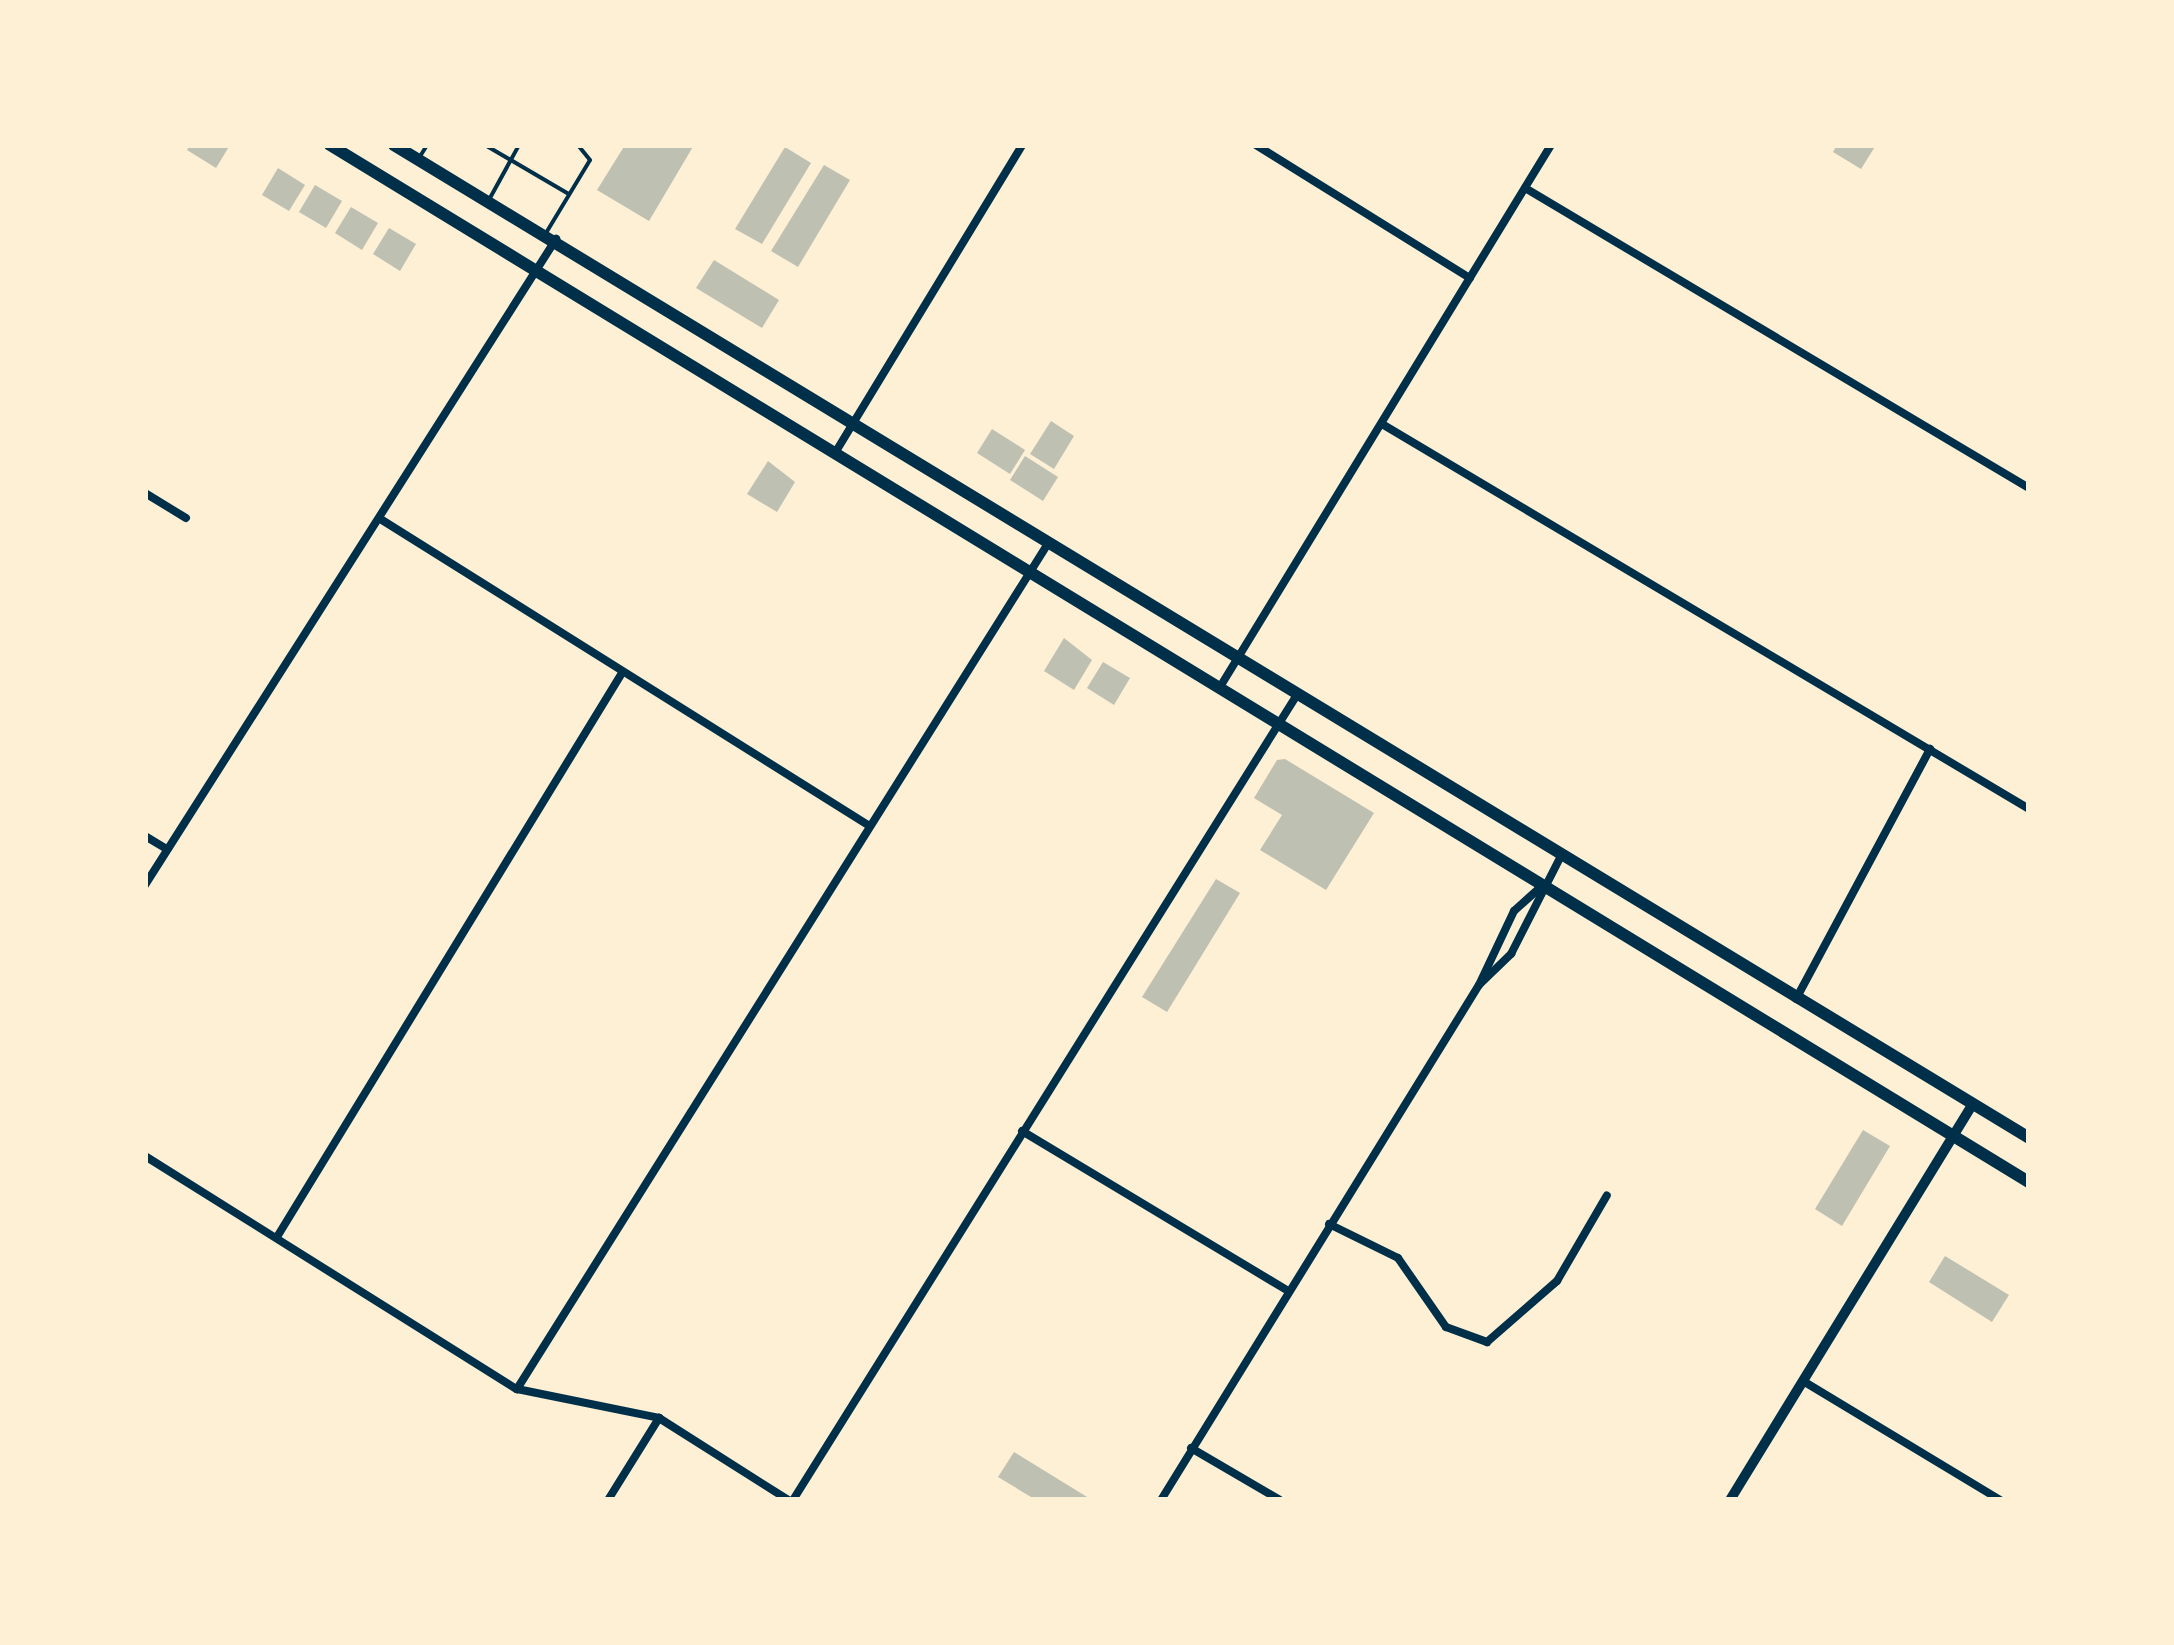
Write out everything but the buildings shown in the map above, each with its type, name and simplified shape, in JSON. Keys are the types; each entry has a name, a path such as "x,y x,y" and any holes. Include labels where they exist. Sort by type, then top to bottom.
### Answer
{"highway":[{"path":"330,145 2029,1182"},
{"path":"394,145 551,236 2029,1138"}],"street":[{"path":"835,454 1022,145"},
{"path":"1256,145 1470,278"},
{"path":"1220,687 1551,145"},
{"path":"1525,188 2029,488"},
{"path":"145,886 382,520 536,271 551,236"},
{"path":"1382,424 2029,809"},
{"path":"145,493 186,518"},
{"path":"382,520 868,825"},
{"path":"518,1389 868,825 1050,541"},
{"path":"277,1237 622,674"},
{"path":"145,1156 518,1389 659,1418 790,1500 1298,692"},
{"path":"1796,999 1930,748"},
{"path":"145,836 167,849"},
{"path":"1479,985 1510,954 1562,854"},
{"path":"1161,1500 1479,985 1514,911 1544,884"},
{"path":"1730,1500 1973,1103"},
{"path":"1022,1131 1288,1291"},
{"path":"1330,1224 1398,1258 1446,1327 1486,1342 1557,1281 1608,1195"},
{"path":"1803,1381 2000,1500"},
{"path":"608,1500 659,1418"},
{"path":"1191,1448 1280,1500"}],"lane":[{"path":"418,159 427,145"},
{"path":"486,145 569,194"},
{"path":"488,200 519,145"},
{"path":"551,236 569,194 590,160 578,145"}]}
